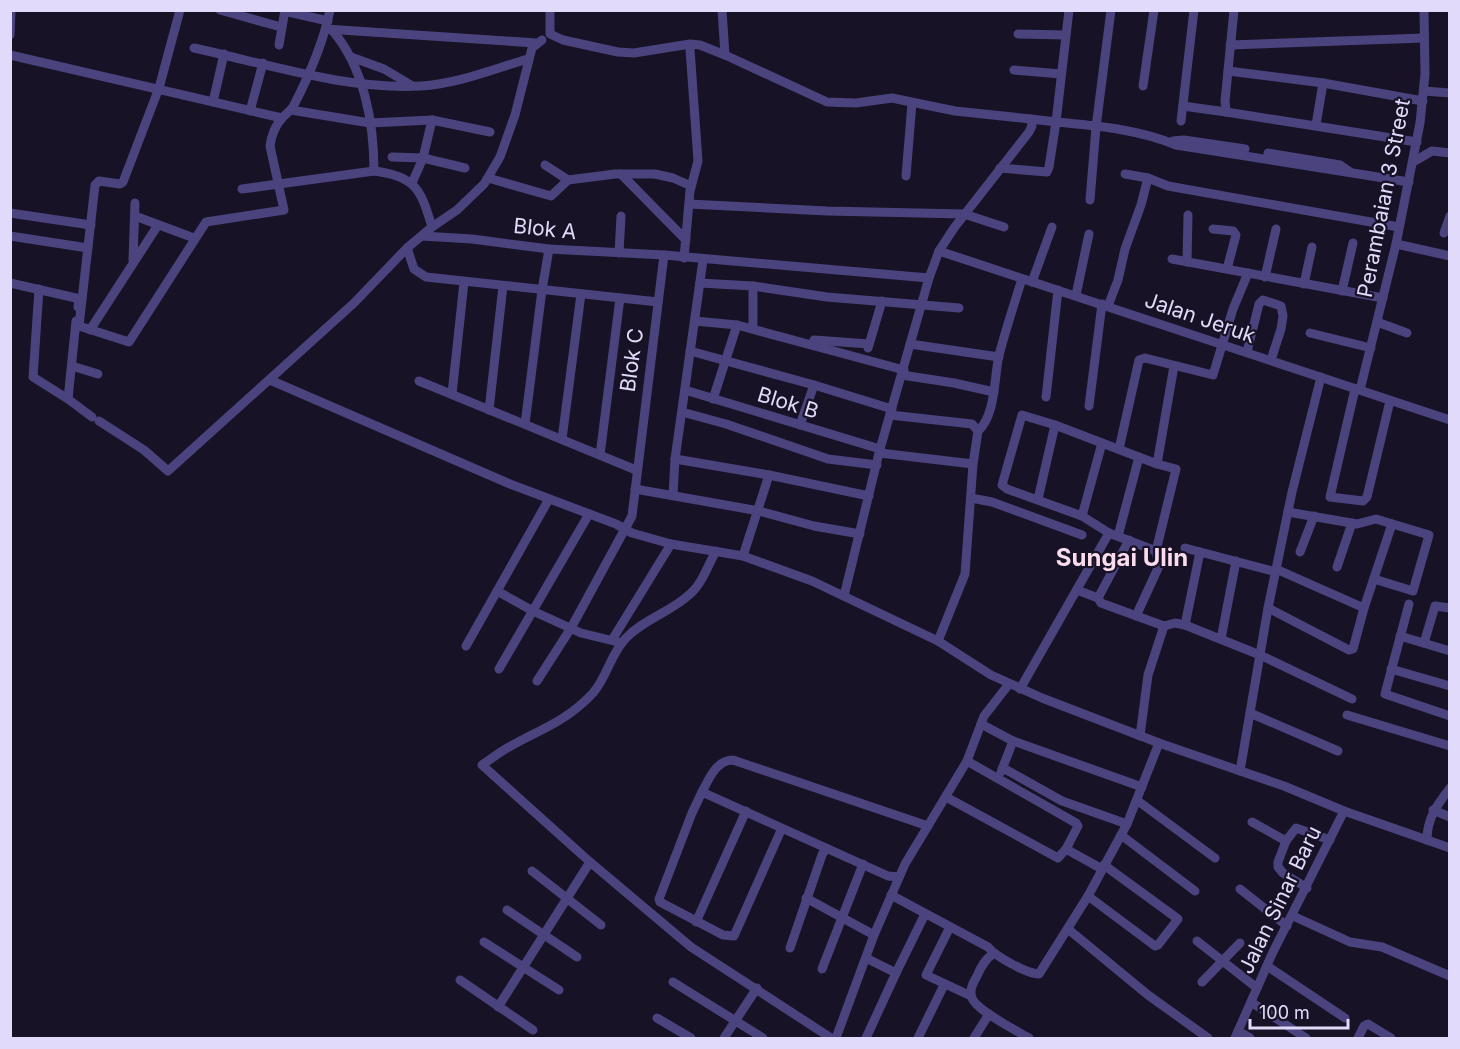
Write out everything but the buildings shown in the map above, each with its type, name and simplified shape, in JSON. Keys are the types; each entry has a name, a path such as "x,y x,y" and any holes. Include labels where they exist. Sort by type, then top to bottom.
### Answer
{"street":[{"path":"11,10 11,32"},
{"path":"68,399 95,185 99,181 120,184 123,182 159,88 180,10"},
{"path":"220,10 281,27"},
{"path":"78,326 129,342 206,222 284,210 270,146 273,134 282,118 291,110 309,74 329,27 330,10"},
{"path":"550,10 550,34 563,40 624,52 690,44 700,45 827,102 856,103 892,98 955,111 1131,131 1183,147 1269,156 1340,172 1409,182"},
{"path":"722,10 726,55"},
{"path":"1000,168 1047,172 1056,122 1069,10"},
{"path":"1090,200 1096,127 1111,10"},
{"path":"1143,86 1154,10"},
{"path":"1181,121 1194,10"},
{"path":"1226,112 1234,10"},
{"name":"Perambaian 3 Street","path":"1390,401 1367,497 1363,501 1330,497 1371,348 1400,227 1417,142 1424,96 1424,10"},
{"path":"39,289 33,377 144,450 168,471 354,303 407,248 463,205 488,178 500,157 515,115 528,59 539,41 329,27 285,11 279,45"},
{"path":"329,27 351,57 360,83 370,123 374,171"},
{"path":"1018,34 1066,35"},
{"path":"1230,45 1424,38"},
{"path":"195,48 360,83 411,86 455,81 528,59"},
{"path":"684,258 691,186 698,161 690,49"},
{"path":"213,102 224,54"},
{"path":"10,55 282,118"},
{"path":"351,57 384,69 411,86"},
{"path":"250,111 263,63"},
{"path":"1014,70 1061,74"},
{"path":"1228,71 1424,96 1449,93"},
{"path":"1316,125 1323,83"},
{"path":"906,176 912,102"},
{"path":"1183,106 1417,142"},
{"path":"291,110 370,123 432,120 490,132"},
{"path":"844,596 880,451 921,305 939,251 964,214 1029,132 1032,126 1031,119"},
{"path":"412,183 423,158 432,120"},
{"path":"1413,162 1432,151 1449,153"},
{"path":"392,157 423,158 465,168"},
{"path":"545,165 568,180"},
{"path":"242,189 374,171 392,174 412,183 421,194 432,227"},
{"path":"488,178 551,196 568,180 621,174 655,174 673,178 691,186"},
{"path":"621,174 686,240"},
{"path":"1125,174 1148,178 1168,186 1400,227"},
{"path":"1089,406 1105,305 1118,280 1125,249 1142,205 1148,178"},
{"path":"133,260 135,203"},
{"path":"689,204 827,211 964,214 1004,226"},
{"path":"10,213 91,225"},
{"path":"1187,261 1188,215"},
{"path":"135,216 194,238"},
{"path":"619,253 621,216"},
{"path":"1444,233 1449,216"},
{"path":"90,330 133,260 158,225"},
{"path":"1032,282 1052,227"},
{"path":"1213,229 1233,231 1236,235 1227,269"},
{"path":"1265,277 1276,229"},
{"path":"1076,295 1089,234"},
{"path":"10,236 88,248"},
{"name":"Blok A","path":"422,236 472,239 549,249 664,255 929,278"},
{"path":"1342,291 1353,243"},
{"path":"1396,244 1449,256"},
{"path":"407,248 414,269 426,278 658,302"},
{"path":"1304,284 1312,248"},
{"path":"525,424 549,249"},
{"name":"Jalan Jeruk","path":"939,251 1449,420"},
{"name":"Blok C","path":"636,470 664,255"},
{"path":"1172,259 1383,298"},
{"path":"673,495 675,459 703,260"},
{"path":"1119,449 1140,360 1145,358 1213,375 1233,309 1248,273"},
{"path":"938,641 966,574 973,464 978,430 986,421 994,392 999,357 1022,279"},
{"path":"452,394 465,282"},
{"path":"10,283 79,299 78,326"},
{"path":"700,283 753,286 816,296 959,308"},
{"path":"489,410 503,286"},
{"path":"753,286 753,328"},
{"path":"1046,397 1058,290"},
{"path":"562,439 581,294"},
{"path":"600,455 620,298"},
{"path":"1247,352 1258,304 1263,300 1272,302 1281,306 1283,316 1271,360"},
{"path":"865,358 882,301"},
{"path":"695,321 753,328 865,358 903,372 994,392"},
{"path":"1377,322 1407,333"},
{"path":"713,399 737,325"},
{"path":"1310,333 1371,348"},
{"path":"790,339 869,344"},
{"path":"910,344 999,357"},
{"path":"690,351 814,385 891,412 972,424 978,430"},
{"path":"72,366 98,374"},
{"path":"1157,464 1174,366"},
{"path":"1240,771 1268,608 1288,512 1321,377"},
{"path":"270,380 501,481 632,533 671,544 743,556 812,581 938,641 1020,689 1140,736 1449,848"},
{"path":"419,381 636,470 632,516 626,529 571,628 537,681"},
{"path":"800,425 814,385"},
{"name":"Blok B","path":"685,390 880,451 973,464"},
{"path":"682,412 726,424 828,459 877,465"},
{"path":"1136,616 1159,566 1156,551 1176,469 1022,415 1002,484 1006,489 1082,516 1114,534 1156,551"},
{"path":"1038,500 1055,425"},
{"path":"1082,516 1102,443"},
{"path":"1020,689 1077,590 1114,534 1139,457"},
{"path":"675,459 770,475 870,496"},
{"path":"743,556 770,475"},
{"path":"635,489 759,511 814,526 860,534"},
{"path":"972,498 992,502 1082,535"},
{"path":"466,646 549,499"},
{"path":"1288,512 1361,524 1376,519 1430,537 1413,591 1374,579"},
{"path":"499,669 589,514"},
{"path":"1300,552 1314,516"},
{"path":"1337,567 1352,523"},
{"path":"1268,608 1349,650 1355,647 1364,608 1392,524"},
{"path":"1098,598 1129,540"},
{"path":"671,544 617,642 598,686 571,714 510,747 483,765 590,862 691,947 831,1038"},
{"path":"1185,548 1276,570 1364,608"},
{"path":"497,591 581,633 617,642 690,595 716,551"},
{"path":"1185,625 1200,552"},
{"path":"1221,639 1236,561"},
{"path":"1077,590 1098,598 1101,603 1164,626 1175,623 1185,625 1221,639 1352,699"},
{"path":"1409,604 1385,694 1449,716"},
{"path":"1424,643 1435,606 1449,608"},
{"path":"1140,736 1148,675 1164,626"},
{"path":"1400,636 1449,651"},
{"path":"1390,669 1449,686"},
{"path":"836,1038 874,935 899,877 967,761 984,716 1010,684"},
{"path":"1250,713 1338,751"},
{"path":"1347,716 1449,746"},
{"path":"981,724 1013,741 1142,787"},
{"path":"999,780 1013,741"},
{"path":"891,895 988,947 993,954 1028,972 1039,974 1088,896 1127,824 1159,743"},
{"path":"782,828 734,936 723,935 662,904 659,899 692,813 714,771 727,760 733,760 928,826"},
{"path":"946,797 1058,858 1066,849 1078,824 967,761"},
{"path":"1003,768 1062,801 1127,824"},
{"path":"1427,840 1427,827 1433,810 1449,788"},
{"path":"702,792 888,876 899,877"},
{"path":"1138,801 1215,858"},
{"path":"1433,810 1449,817"},
{"path":"696,922 746,811"},
{"name":"Jalan Sinar Baru","path":"1236,1035 1267,966 1344,811"},
{"path":"1252,822 1286,841"},
{"path":"1307,888 1283,873 1278,867 1286,841 1296,828 1330,840"},
{"path":"1121,835 1195,891"},
{"path":"790,948 806,898 826,848"},
{"path":"1066,849 1103,867 1178,919 1155,946 1088,896"},
{"path":"498,1007 590,862"},
{"path":"822,969 863,864"},
{"path":"532,871 601,925"},
{"path":"1240,889 1287,926"},
{"path":"806,898 874,935"},
{"path":"507,910 577,957"},
{"path":"866,1038 925,914"},
{"path":"1293,916 1350,942 1382,946 1449,975"},
{"path":"950,927 926,975 971,996"},
{"path":"1068,928 1148,995 1208,1038"},
{"path":"1197,941 1257,988"},
{"path":"484,942 559,990"},
{"path":"1202,982 1240,943"},
{"path":"993,954 987,957 981,967 971,989 971,996 975,1003 989,1014 1026,1038"},
{"path":"867,958 896,973"},
{"path":"1267,966 1344,1018"},
{"path":"460,980 533,1030"},
{"path":"673,982 763,1038"},
{"path":"918,1038 944,985"},
{"path":"724,1038 757,988"},
{"path":"1251,1002 1306,1038"},
{"path":"974,1038 989,1014"},
{"path":"657,1018 691,1038"},
{"path":"1358,1038 1364,1026 1368,1024 1391,1038"},
{"path":"1236,1035 1251,1038"}],"district":[{"name":"Sungai Ulin","path":"1122,558"}]}
